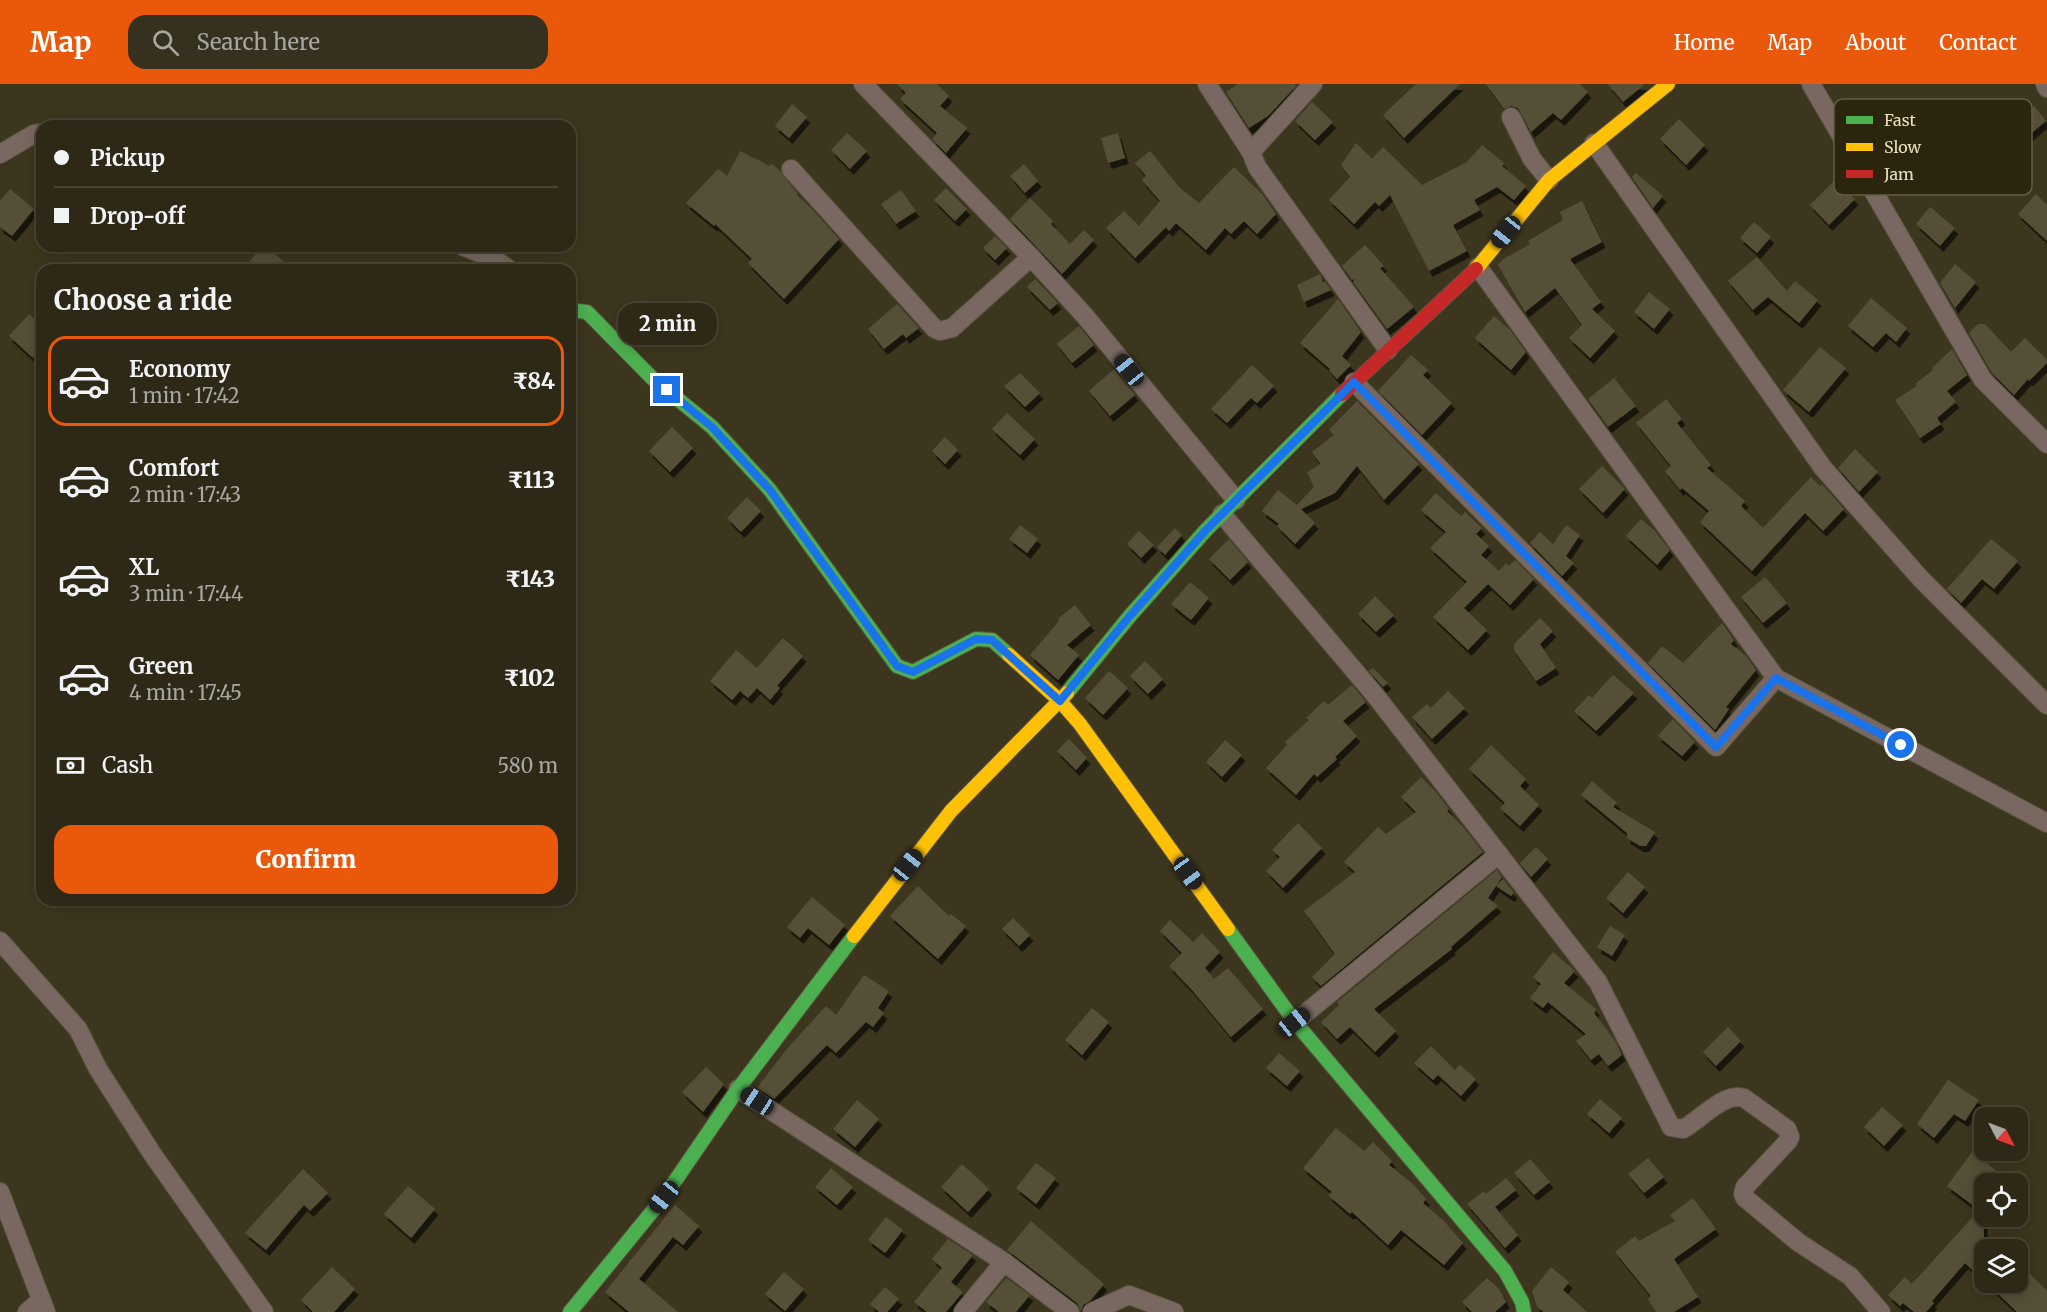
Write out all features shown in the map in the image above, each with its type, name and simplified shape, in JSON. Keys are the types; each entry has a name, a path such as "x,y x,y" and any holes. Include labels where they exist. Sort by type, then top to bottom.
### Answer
{"street":[{"path":"864,84 1084,315 1236,500"},
{"path":"1208,84 1251,153 1257,167 1388,351"},
{"path":"1251,153 1313,84"},
{"path":"570,1312 664,1197 738,1089 894,883 951,812 1060,701 1129,617 1222,514 1354,382 1478,267 1549,180 1668,84"},
{"path":"1810,84 1834,125"},
{"path":"2044,84 2047,88"},
{"path":"1511,117 1532,159 1549,180"},
{"path":"0,154 36,134"},
{"path":"1594,143 1823,468 1921,579 2047,705"},
{"path":"791,170 940,331 952,328 1031,257"},
{"path":"1875,195 1983,380 2047,444"},
{"path":"477,252 501,264"},
{"path":"1478,267 1776,678 2047,823"},
{"path":"576,311 587,312 652,378 712,427 770,490 897,666 913,672 976,639 992,640 1060,701 1080,724 1294,1022 1505,1271 1522,1302 1524,1312"},
{"path":"1354,382 1716,747 1776,678"},
{"path":"1222,514 1375,695 1598,982 1671,1127 1683,1129 1725,1100 1737,1095 1787,1130 1790,1137 1788,1141 1745,1186 1743,1194 1745,1198 1798,1242 1850,1276 1881,1312"},
{"path":"1294,1022 1499,854"},
{"path":"0,941 78,1029 98,1069 153,1155 264,1312"},
{"path":"738,1089 1004,1262 1070,1312"},
{"path":"0,1192 44,1306 27,1312"},
{"path":"963,1312 1004,1262"},
{"path":"1092,1312 1129,1295 1174,1312"}],"building":[{"path":"897,84 937,84 949,96 940,106 967,128 946,153 932,139 937,133 900,99 906,93"},
{"path":"1238,84 1294,84 1296,86 1268,116 1249,128 1226,92"},
{"path":"1416,84 1460,84 1404,138 1383,115"},
{"path":"1486,84 1580,84 1588,92 1561,120 1553,113 1531,132 1518,108 1511,106 1504,109"},
{"path":"1608,84 1645,84 1623,102"},
{"path":"1312,102 1333,122 1315,140 1295,121"},
{"path":"792,104 807,117 789,138 775,126"},
{"path":"2034,106 2046,121 2032,133 2032,108"},
{"path":"1679,119 1705,145 1686,165 1660,139"},
{"path":"847,133 867,151 850,169 831,150"},
{"path":"1118,133 1125,158 1108,163 1101,138"},
{"path":"1356,143 1372,159 1383,147 1422,185 1467,162 1482,145 1504,163 1502,166 1526,186 1514,200 1497,187 1474,200 1480,210 1453,225 1467,251 1429,271 1390,195 1379,206 1375,202 1354,224 1329,200 1350,177 1341,165"},
{"path":"740,151 770,166 772,164 780,171 797,195 839,239 784,299 748,263 752,259 715,224 714,226 686,203 718,169 727,176"},
{"path":"1150,151 1179,187 1199,203 1234,167 1263,195 1276,214 1257,234 1244,221 1231,234 1225,228 1206,250 1176,223 1169,231 1166,227 1135,258 1106,228 1124,211 1139,226 1160,201 1142,180 1146,176 1135,163"},
{"path":"1024,164 1038,181 1025,193 1010,176"},
{"path":"1636,173 1663,196 1653,208 1632,177"},
{"path":"1834,181 1834,195 1851,195 1855,199 1829,225 1810,205"},
{"path":"946,188 967,209 955,221 934,200"},
{"path":"10,189 34,209 12,236 0,227 0,201"},
{"path":"901,190 916,211 896,224 881,204"},
{"path":"2036,194 2047,205 2047,241 2018,214"},
{"path":"1030,198 1053,221 1051,224 1070,244 1084,230 1094,240 1062,274 1010,219"},
{"path":"1582,201 1602,242 1570,259 1601,302 1592,309 1615,331 1590,358 1569,338 1582,325 1555,288 1525,312 1498,265 1502,260 1530,244 1528,241 1563,220 1560,212"},
{"path":"1930,207 1955,228 1940,246 1916,224"},
{"path":"1754,222 1771,237 1757,253 1740,238"},
{"path":"995,236 1007,248 995,260 983,248"},
{"path":"1365,245 1384,266 1380,268 1414,307 1387,329 1353,282 1355,279 1352,280 1342,266"},
{"path":"258,252 272,252 287,264 247,264"},
{"path":"1757,257 1787,291 1795,281 1818,300 1799,323 1768,297 1753,310 1728,281"},
{"path":"1955,264 1976,282 1955,308 1940,283"},
{"path":"1320,274 1323,283 1325,281 1331,290 1304,302 1297,285"},
{"path":"1035,279 1058,303 1050,310 1027,287"},
{"path":"1649,292 1670,309 1654,329 1634,312"},
{"path":"1871,298 1907,328 1896,342 1886,333 1873,347 1848,326"},
{"path":"1338,299 1361,332 1342,356 1351,365 1337,379 1330,369 1300,343"},
{"path":"897,304 919,328 906,338 903,334 884,349 868,329"},
{"path":"29,314 36,321 36,355 33,358 9,336"},
{"path":"1494,316 1510,330 1526,352 1511,370 1475,338"},
{"path":"1978,324 1985,324 2011,352 2025,338 2047,360 2047,363 2014,395 1992,373 1969,333"},
{"path":"1079,326 1094,345 1072,363 1057,344"},
{"path":"1820,347 1846,368 1809,412 1783,390"},
{"path":"1952,349 1967,375 1947,391 1956,402 1937,418 1941,424 1920,438 1895,400 1917,386 1915,384 1933,370 1932,368"},
{"path":"1411,355 1428,370 1423,375 1452,403 1422,435 1378,391"},
{"path":"1252,365 1274,386 1257,403 1251,398 1227,423 1211,409"},
{"path":"1114,369 1135,395 1110,416 1089,391"},
{"path":"1020,373 1040,393 1025,407 1004,386"},
{"path":"1614,378 1636,406 1608,427 1588,399"},
{"path":"1666,399 1682,419 1677,423 1711,465 1707,468 1745,501 1741,506 1763,528 1811,477 1820,486 1822,484 1844,509 1823,531 1805,513 1752,571 1700,522 1709,511 1682,488 1680,490 1665,471 1671,466 1636,423"},
{"path":"1357,401 1419,464 1384,500 1357,466 1335,493 1301,509 1315,523 1295,544 1277,526 1279,524 1262,511 1278,490 1297,505 1314,487 1307,472 1321,464 1312,452 1334,435 1329,430"},
{"path":"1007,413 1035,439 1020,455 992,429"},
{"path":"672,427 693,448 670,472 649,451"},
{"path":"945,437 958,450 945,464 932,451"},
{"path":"1855,449 1878,472 1859,492 1838,468"},
{"path":"1602,466 1625,489 1603,513 1579,489"},
{"path":"1436,493 1461,516 1465,512 1482,528 1476,534 1489,546 1481,555 1499,571 1506,563 1509,566 1515,560 1534,579 1510,605 1488,584 1464,608 1487,630 1468,650 1433,617 1467,582 1430,548 1446,532 1421,510"},
{"path":"747,497 761,511 741,532 727,518"},
{"path":"1641,519 1655,531 1670,550 1657,565 1626,536"},
{"path":"1020,525 1038,539 1027,553 1009,539"},
{"path":"1566,525 1580,535 1566,556 1574,563 1562,576 1530,543 1540,532 1553,544"},
{"path":"1175,528 1182,535 1165,555 1157,547"},
{"path":"1139,531 1154,545 1141,558 1127,544"},
{"path":"1229,539 1248,562 1230,580 1209,559"},
{"path":"1991,539 2018,561 1994,589 1982,579 1961,603 1947,589"},
{"path":"1765,577 1787,603 1763,623 1741,597"},
{"path":"1190,582 1209,598 1191,620 1171,604"},
{"path":"1375,596 1394,615 1376,632 1358,614"},
{"path":"1075,605 1091,625 1067,645 1079,655 1058,680 1030,655 1059,621 1058,619"},
{"path":"1540,618 1553,631 1540,644 1556,668 1536,681 1514,650 1514,644"},
{"path":"1722,623 1734,640 1731,644 1747,657 1756,670 1726,707 1729,709 1715,730 1648,663 1662,646 1683,663"},
{"path":"783,638 803,656 777,686 780,688 770,700 757,688 748,698 740,691 732,700 710,681 736,650 757,668"},
{"path":"1145,661 1163,679 1148,694 1130,676"},
{"path":"1373,668 1388,683 1383,687 1369,671"},
{"path":"1109,671 1128,688 1103,715 1085,698"},
{"path":"1613,675 1634,693 1596,731 1574,711 1589,695 1592,698"},
{"path":"1352,685 1366,702 1343,721 1357,736 1335,757 1337,759 1317,777 1314,774 1296,795 1266,768 1287,745 1285,742 1309,720 1306,718 1324,701 1328,705"},
{"path":"1448,691 1465,708 1432,739 1412,717 1427,704 1431,708"},
{"path":"1673,719 1695,742 1682,756 1658,736"},
{"path":"1069,739 1087,758 1076,770 1057,751"},
{"path":"1225,740 1242,755 1222,777 1206,762"},
{"path":"1491,745 1526,779 1520,786 1539,805 1520,826 1500,808 1505,803 1469,769"},
{"path":"1421,777 1436,792 1449,809 1447,811 1483,852 1321,986 1312,977 1335,954 1304,911 1355,872 1344,862 1378,827 1386,834 1416,812 1401,797"},
{"path":"1592,781 1617,803 1613,807 1655,832 1646,846 1640,846 1627,838 1627,833 1581,795"},
{"path":"1298,823 1322,848 1283,888 1266,871 1280,857 1272,850"},
{"path":"1536,847 1548,859 1531,877 1520,863"},
{"path":"1497,870 1502,877 1488,898 1498,906 1451,947 1452,949 1374,1009 1396,1031 1375,1052 1350,1027 1337,1039 1321,1022 1339,1005 1337,1002"},
{"path":"1628,872 1645,887 1623,913 1606,898"},
{"path":"1503,879 1514,893 1511,896 1496,886"},
{"path":"918,886 949,916 951,914 966,926 938,959 890,916"},
{"path":"812,897 845,925 829,945 808,928 800,938 787,927"},
{"path":"1013,918 1030,935 1019,946 1002,929"},
{"path":"1170,920 1193,942 1202,933 1220,952 1205,968 1214,979 1228,968 1263,1009 1231,1037 1169,966 1182,953 1160,931"},
{"path":"1610,926 1625,935 1612,956 1597,947"},
{"path":"1553,952 1575,971 1564,983 1596,1009 1594,1013 1616,1042 1622,1055 1608,1066 1599,1054 1591,1060 1576,1041 1586,1034 1548,1002 1543,1008 1530,998 1541,984 1533,977"},
{"path":"864,975 889,991 878,1008 884,1013 873,1027 866,1022 836,1053 827,1045 774,1099 757,1088 786,1050 826,1006 836,1015"},
{"path":"1092,1008 1109,1022 1082,1055 1065,1040"},
{"path":"1728,1027 1741,1041 1716,1066 1703,1052"},
{"path":"1431,1046 1455,1070 1460,1065 1476,1079 1461,1096 1438,1075 1433,1080 1414,1063"},
{"path":"1279,1053 1300,1071 1287,1086 1266,1068"},
{"path":"706,1067 724,1084 703,1112 682,1092"},
{"path":"1948,1080 1979,1100 1965,1121 1954,1114 1934,1138 1917,1124"},
{"path":"1600,1099 1622,1118 1609,1133 1587,1114"},
{"path":"857,1100 879,1119 855,1147 833,1129"},
{"path":"1882,1107 1903,1125 1884,1146 1864,1127"},
{"path":"1336,1128 1364,1151 1373,1142 1392,1161 1389,1165 1413,1184 1426,1199 1423,1203 1444,1221 1463,1243 1444,1265 1401,1230 1388,1245 1352,1212 1350,1214 1328,1195 1332,1192 1303,1168"},
{"path":"1972,1152 1974,1161 1984,1161 2000,1173 1974,1173 1974,1206 1947,1186"},
{"path":"1648,1158 1664,1177 1644,1193 1628,1174"},
{"path":"1530,1159 1550,1182 1534,1195 1514,1173"},
{"path":"1036,1163 1056,1178 1036,1204 1016,1188"},
{"path":"962,1164 989,1189 968,1212 941,1187"},
{"path":"831,1168 853,1187 837,1205 815,1187"},
{"path":"303,1169 328,1193 310,1211 304,1205 266,1250 245,1233"},
{"path":"1506,1178 1516,1190 1495,1207 1518,1235 1505,1248 1467,1204 1484,1191 1486,1194"},
{"path":"408,1186 435,1209 411,1238 384,1214"},
{"path":"1693,1198 1716,1229 1674,1259 1698,1297 1674,1312 1656,1312 1648,1299 1651,1296 1615,1252 1635,1236 1639,1241 1675,1221 1670,1215"},
{"path":"675,1205 699,1226 683,1245 673,1237 639,1279 678,1312 629,1312 605,1292"},
{"path":"1974,1216 1974,1227 1984,1227 1986,1239 1974,1239 1974,1272 1965,1263 1932,1301 1934,1303 1926,1312 1914,1312 1903,1303 1900,1306 1888,1295 1905,1277 1912,1284"},
{"path":"886,1217 903,1230 885,1253 868,1240"},
{"path":"1031,1221 1104,1284 1090,1301 1083,1305 1081,1311 1077,1303 1007,1250"},
{"path":"948,1239 973,1255 951,1282 963,1292 946,1312 927,1312 914,1302 942,1268 932,1259"},
{"path":"332,1267 355,1289 334,1312 313,1312 301,1300"},
{"path":"1551,1267 1569,1282 1563,1290 1587,1312 1544,1312 1537,1307 1532,1291"},
{"path":"784,1272 804,1289 785,1311 765,1294"},
{"path":"2028,1272 2047,1291 2047,1312 2017,1312 1997,1293 2028,1293"},
{"path":"1006,1278 1030,1295 1016,1312 999,1312 986,1302"},
{"path":"1487,1278 1499,1289 1506,1302 1495,1312 1472,1312 1462,1302"},
{"path":"885,1287 899,1299 887,1312 879,1312 870,1304"}],"traffic: fast":[{"path":"576,311 587,312 652,378 712,427 770,490 897,666 913,672 976,639 992,640 1009,655"},
{"path":"1067,693 1129,617 1206,530 1342,394"},
{"path":"1228,929 1295,1022 1505,1271 1522,1302 1524,1312"},
{"path":"570,1312 664,1197 738,1089 854,936"}],"traffic: slow":[{"path":"1476,269 1549,180 1668,84"},
{"path":"1009,655 1060,701 1080,724 1228,929"},
{"path":"854,936 951,811 1067,693"}],"traffic: jam":[{"path":"1342,394 1476,269"}],"route":[{"path":"667,390 712,427 770,490 897,666 913,672 976,639 992,640 1060,701 1129,617 1206,530 1354,382 1716,747 1776,678 1901,745"}]}
